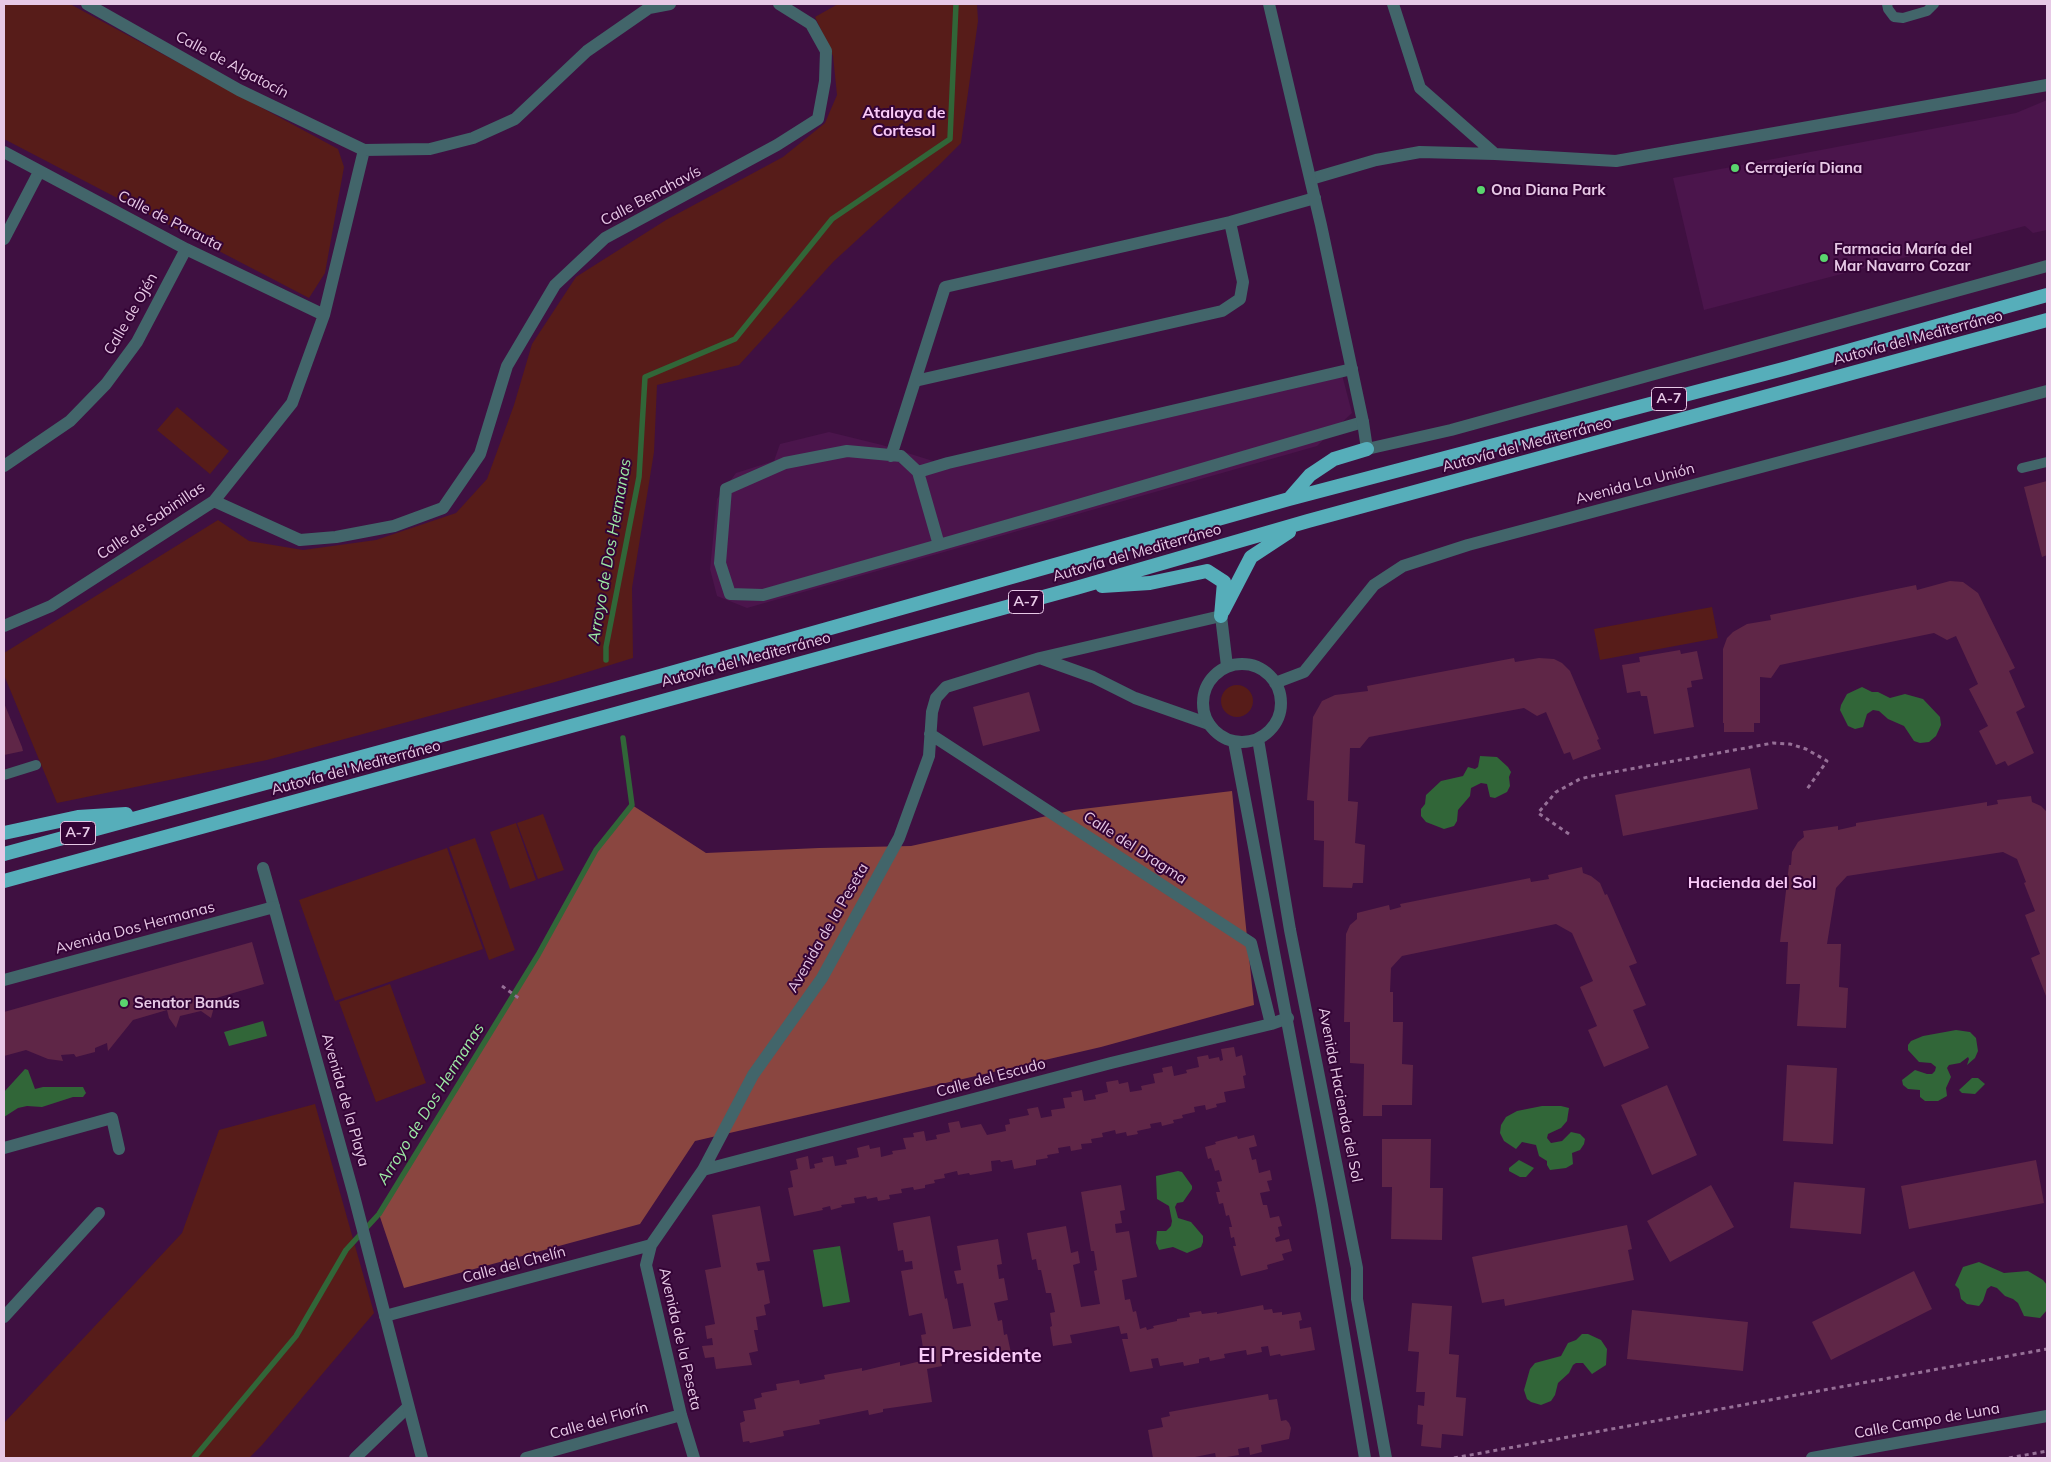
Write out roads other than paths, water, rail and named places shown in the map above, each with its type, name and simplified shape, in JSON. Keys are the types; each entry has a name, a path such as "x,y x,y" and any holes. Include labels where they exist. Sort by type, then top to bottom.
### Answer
{"highway":[{"name":"Autovía del Mediterráneo","path":"4,854 660,676 1289,499 1787,368 2047,295"},
{"name":"Autovía del Mediterráneo","path":"4,882 1076,588 1308,521 2047,320"},
{"path":"1289,499 1310,475 1334,459 1367,449"},
{"path":"1221,616 1251,557 1278,538 1308,521"},
{"path":"1076,588 1150,583 1207,572 1224,582 1221,616"},
{"path":"4,833 78,817 152,813"}],"street":[{"name":"Calle de Algatocín","path":"87,4 239,90 364,150"},
{"path":"364,150 430,148 473,138 515,119 587,51 649,8 670,4"},
{"name":"Calle Benahavís","path":"214,501 300,540 336,537 394,526 443,508 480,454 507,366 555,285 605,238 777,145 818,119 825,81 826,51 811,24 779,4"},
{"path":"1270,4 1311,179 1363,422 1367,449 1450,430 2047,266"},
{"path":"1393,4 1420,88 1495,154"},
{"path":"1311,179 1376,160 1420,152 1616,161 2047,85"},
{"name":"Calle de Sabinillas","path":"4,626 51,606 214,501 292,403 324,315 364,150"},
{"name":"Calle de Parauta","path":"4,152 38,172 186,249 324,315"},
{"path":"4,239 38,172"},
{"path":"891,456 945,286 1230,222 1315,198"},
{"path":"915,381 1222,311 1240,299 1242,282 1230,222"},
{"name":"Calle de Ojén","path":"4,466 70,421 106,384 137,342 186,249"},
{"path":"918,472 948,463 1352,369"},
{"name":"Avenida La Unión","path":"1275,683 1304,672 1374,585 1403,566 1468,545 2047,392"},
{"path":"939,545 918,472 901,456 847,451 785,463 726,489 720,563 730,594 763,595 939,545 1363,422"},
{"path":"1221,616 1227,666"},
{"name":"Avenida de la Peseta","path":"694,1458 681,1415 646,1265 651,1245 703,1170 754,1075 822,978 899,838 929,756 932,712 936,698 946,687 1040,658 1221,616"},
{"path":"1040,658 1093,677 1135,698 1208,724"},
{"path":"1238,664 1260,668 1275,683 1280,698 1279,715 1271,729 1258,739 1234,742 1215,732 1208,724 1202,702 1204,691 1209,681 1217,672 1227,666 1238,664"},
{"name":"Calle del Dragma","path":"930,734 1251,943 1271,1024"},
{"name":"Avenida Hacienda del Sol","path":"1258,739 1290,930 1357,1268 1357,1299 1386,1458"},
{"path":"1234,742 1288,1018 1322,1205 1364,1458"},
{"name":"Avenida de la Playa","path":"263,868 353,1192 422,1458"},
{"name":"Avenida Dos Hermanas","path":"4,980 274,907"},
{"name":"Calle del Escudo","path":"703,1170 1111,1062 1271,1024 1288,1018"},
{"path":"4,1148 112,1118 120,1148"},
{"path":"4,1317 99,1212"},
{"name":"Calle del Chelín","path":"385,1316 651,1245"},
{"path":"355,1458 408,1408"},
{"name":"Calle del Florín","path":"526,1458 681,1415"},
{"name":"Calle Campo de Luna","path":"1812,1458 2047,1416"}],"lane":[{"path":"1887,4 1894,17 1903,18 1927,12 1934,4"},
{"path":"2022,468 2047,462"},
{"path":"4,774 36,765"}],"waterway":[{"name":"Arroyo de Dos Hermanas","path":"606,660 606,647 639,477 645,377 735,339 832,219 950,139 956,4"},
{"name":"Arroyo de Dos Hermanas","path":"194,1458 296,1336 346,1250 379,1214 538,955 596,850 632,805 623,738"}],"place":[{"name":"Cerrajería Diana","path":"1735,168"},
{"name":"Ona Diana Park","path":"1481,190"},
{"name":"Farmacia María del Mar Navarro Cozar","path":"1824,258"},
{"name":"Senator Banús","path":"124,1003"}],"district":[{"name":"Atalaya de Cortesol","path":"904,122"},
{"name":"Hacienda del Sol","path":"1752,883"},
{"name":"El Presidente","path":"980,1356"}]}
